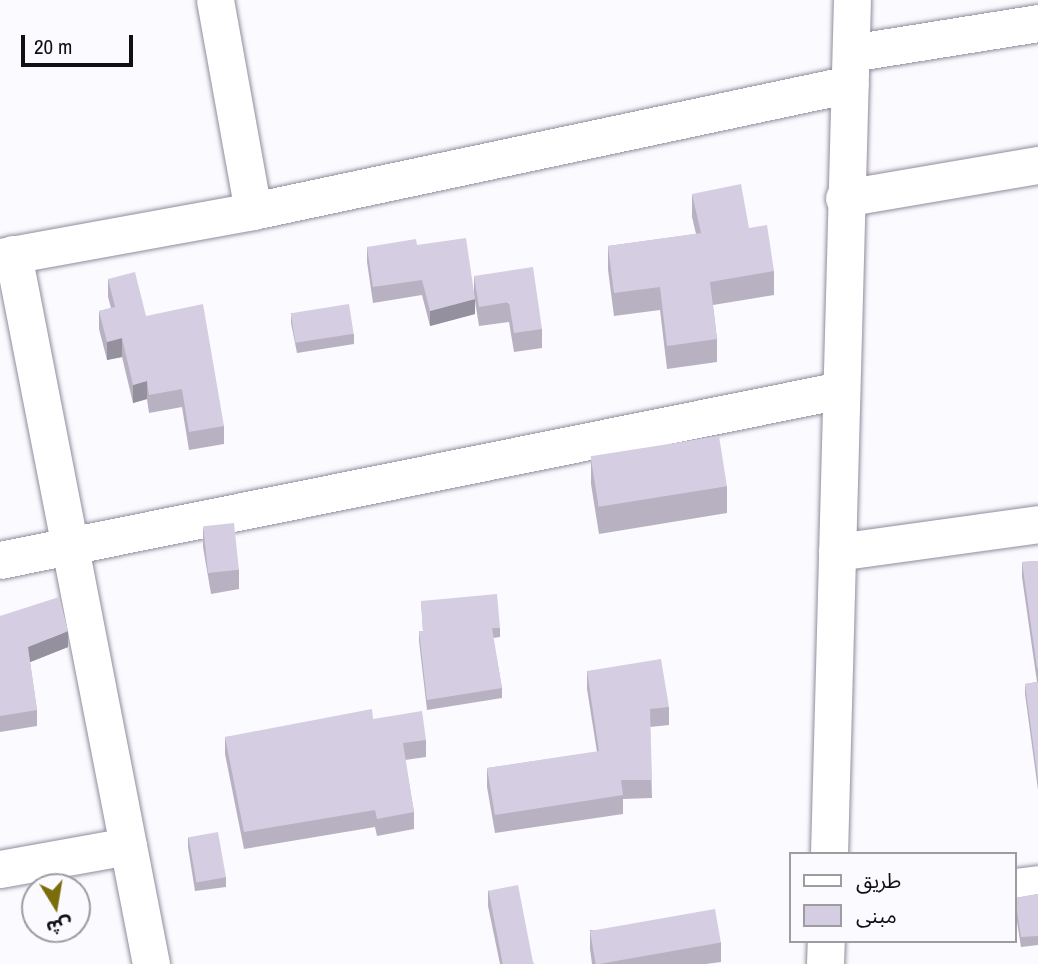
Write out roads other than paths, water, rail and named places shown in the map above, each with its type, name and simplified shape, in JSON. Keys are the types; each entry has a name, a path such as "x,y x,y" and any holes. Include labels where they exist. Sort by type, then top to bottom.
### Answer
{"street":[{"path":"215,0 253,211"},
{"path":"829,852 844,198 852,0"},
{"path":"151,964 70,547 7,256 253,211 1038,23"},
{"path":"844,198 1038,165"},
{"path":"0,560 841,390"},
{"path":"837,552 1038,524"},
{"path":"0,869 128,846"},
{"path":"1017,887 1038,884"},
{"path":"825,964 826,943"}]}
